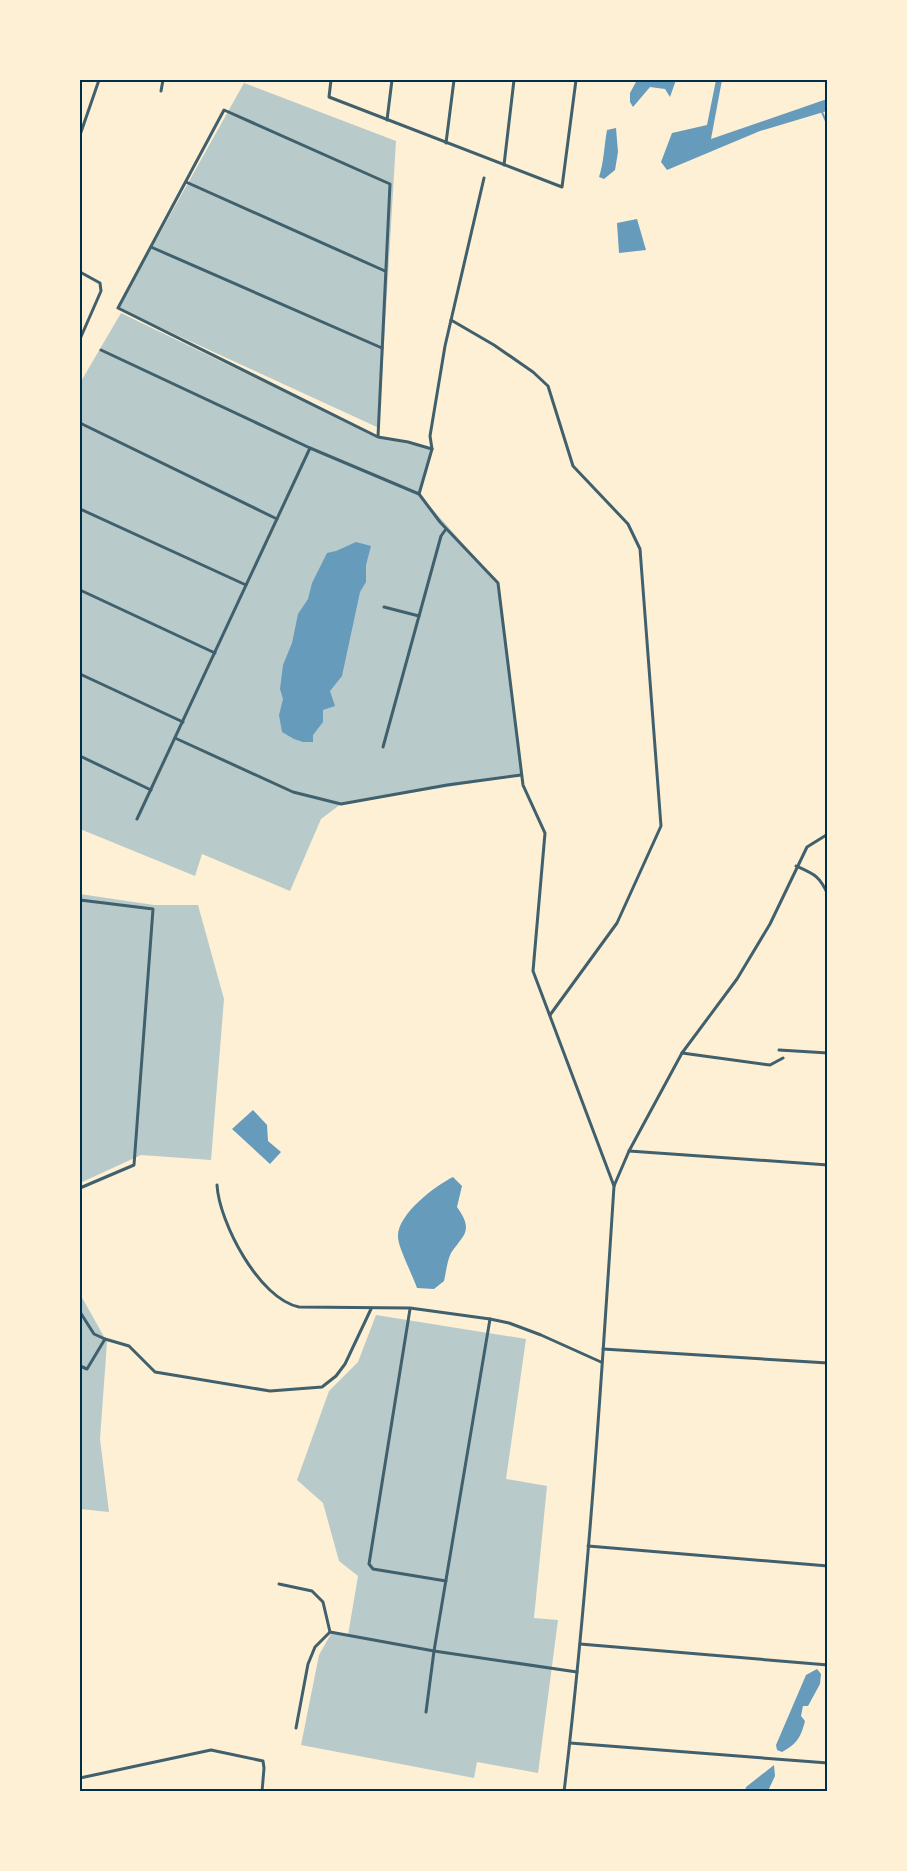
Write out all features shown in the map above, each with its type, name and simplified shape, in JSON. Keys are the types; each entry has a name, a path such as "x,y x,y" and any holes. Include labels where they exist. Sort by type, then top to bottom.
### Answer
{"street":[{"path":"80,135 99,80"},
{"path":"161,91 163,80"},
{"path":"331,80 328,97 562,187 576,80"},
{"path":"387,120 392,80"},
{"path":"446,142 454,80"},
{"path":"504,165 514,80"},
{"path":"378,437 390,184 224,110 118,308 378,437 432,449"},
{"path":"419,494 432,449 430,436 451,320 484,178"},
{"path":"186,182 385,271"},
{"path":"151,247 382,348"},
{"path":"80,272 100,283 101,291 80,339"},
{"path":"451,320 494,345 533,372 548,386 573,466 628,524 640,549 661,826 617,923 550,1015"},
{"path":"101,350 310,448 419,494 446,529 498,583 523,785 545,833 533,971 614,1186"},
{"path":"80,423 277,519"},
{"path":"137,819 310,448"},
{"path":"80,509 246,585"},
{"path":"383,747 441,536 446,529"},
{"path":"80,590 215,653"},
{"path":"384,607 418,616"},
{"path":"80,674 183,722"},
{"path":"176,738 293,792 341,804 447,785 522,775"},
{"path":"80,756 151,790"},
{"path":"564,1791 578,1672 614,1186 629,1151 682,1053 737,980 770,924 796,866 807,848 828,834"},
{"path":"796,866 816,875 823,883 828,895"},
{"path":"80,900 153,909 134,1165 80,1188"},
{"path":"779,1050 828,1053"},
{"path":"682,1053 770,1065 783,1058"},
{"path":"629,1151 828,1165"},
{"path":"217,1185 218,1201 234,1240 252,1270 288,1305 371,1309 410,1308 490,1319 541,1335 602,1363"},
{"path":"828,1250 828,1257"},
{"path":"410,1308 369,1564 373,1569 446,1581"},
{"path":"80,1312 94,1334 129,1346 155,1372 270,1391 322,1387 336,1376 345,1364 371,1309"},
{"path":"426,1712 434,1651 490,1319"},
{"path":"80,1366 87,1369 105,1339"},
{"path":"603,1348 828,1363"},
{"path":"588,1546 828,1566"},
{"path":"279,1584 312,1591 323,1602 330,1632"},
{"path":"330,1632 434,1651 578,1672"},
{"path":"296,1728 308,1664 315,1647 330,1632"},
{"path":"580,1644 828,1665"},
{"path":"570,1743 828,1763"},
{"path":"80,1778 211,1750 263,1761 262,1791"}],"shaded area":[{"path":"244,83 396,141 379,428 118,308"},
{"path":"121,313 378,437 432,449 419,494 498,583 522,775 341,804 321,819 290,891 202,854 195,876 80,829 80,383"},
{"path":"80,894 154,905 198,905 224,999 211,1160 141,1155 80,1183"},
{"path":"80,1294 107,1342 100,1439 109,1512 80,1509"},
{"path":"376,1315 526,1339 506,1479 547,1486 534,1618 558,1620 538,1773 477,1762 474,1778 301,1745 319,1655 332,1632 348,1635 358,1576 339,1561 323,1503 297,1480 329,1391 358,1362"}],"water":[{"path":"637,80 676,80 670,97 665,89 650,87 633,107 630,102 630,93"},
{"path":"716,80 722,80 711,139 827,99 827,111 760,131 667,170 661,162 672,133 707,125"},
{"path":"616,128 618,152 615,170 604,179 599,177 607,130"},
{"path":"637,219 646,250 619,253 617,223"},
{"path":"356,542 371,546 366,565 366,582 360,592 342,676 330,691 335,706 323,710 323,722 313,735 313,742 303,742 282,732 279,715 283,699 280,689 283,665 292,643 298,614 308,599 312,583 327,553"},
{"path":"253,1110 267,1125 268,1141 281,1152 270,1164 232,1129"},
{"path":"453,1177 462,1186 457,1207 465,1222 465,1232 451,1253 444,1281 434,1289 417,1288 399,1243 399,1229 403,1220 418,1202"},
{"path":"817,1669 821,1674 820,1684 808,1706 803,1706 801,1716 805,1721 800,1736 787,1749 782,1752 777,1750 776,1745 806,1675"},
{"path":"774,1765 775,1776 768,1791 745,1791 746,1787"}],"waterway":[{"path":"821,110 826,121"}]}
